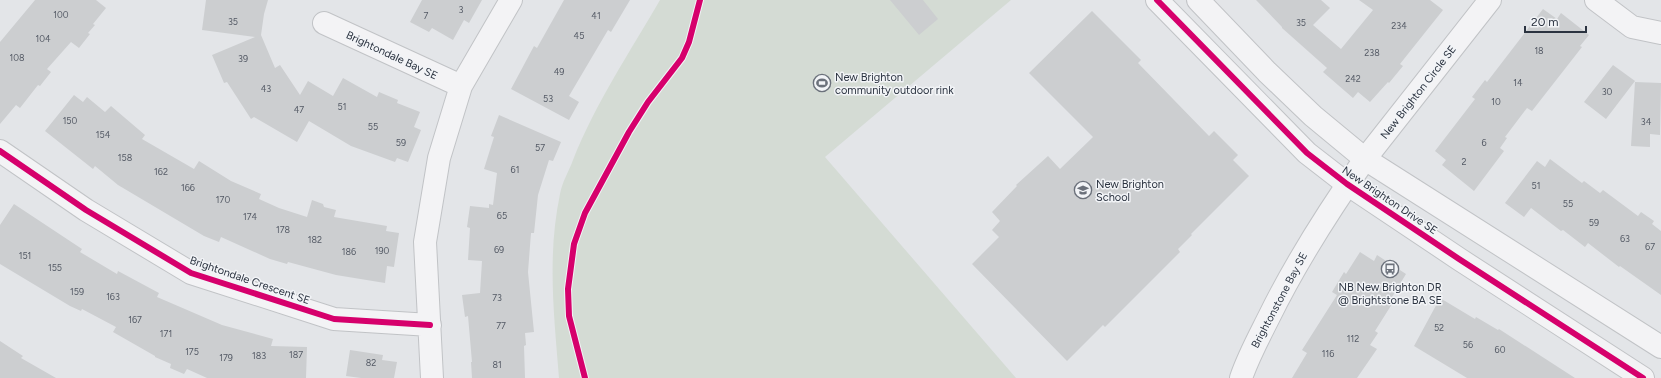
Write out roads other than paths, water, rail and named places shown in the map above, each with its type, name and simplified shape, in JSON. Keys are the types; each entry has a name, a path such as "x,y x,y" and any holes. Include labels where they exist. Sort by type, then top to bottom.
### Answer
{"street":[{"path":"432,378 425,242 439,158 461,86 511,0"},
{"name":"New Brighton Drive SE","path":"1157,0 1307,153 1347,184 1458,259 1643,378"},
{"name":"New Brighton Drive SE","path":"1198,0 1267,72 1313,116 1365,159 1661,347"},
{"name":"New Brighton Circle SE","path":"1347,184 1490,0"},
{"path":"1596,0 1632,27 1661,33"},
{"name":"Brightondale Bay SE","path":"324,23 461,86"},
{"name":"Brightondale Crescent SE","path":"0,151 86,210 191,273 334,319 430,325"},
{"name":"Brightonstone Bay SE","path":"1241,378 1246,362 1287,280 1347,184"}],"place":[{"name":"New Brighton community outdoor rink","path":"822,83"},
{"name":"New Brighton School","path":"1083,190"},
{"name":"NB New Brighton DR @ Brightstone BA SE","path":"1390,269"}]}
